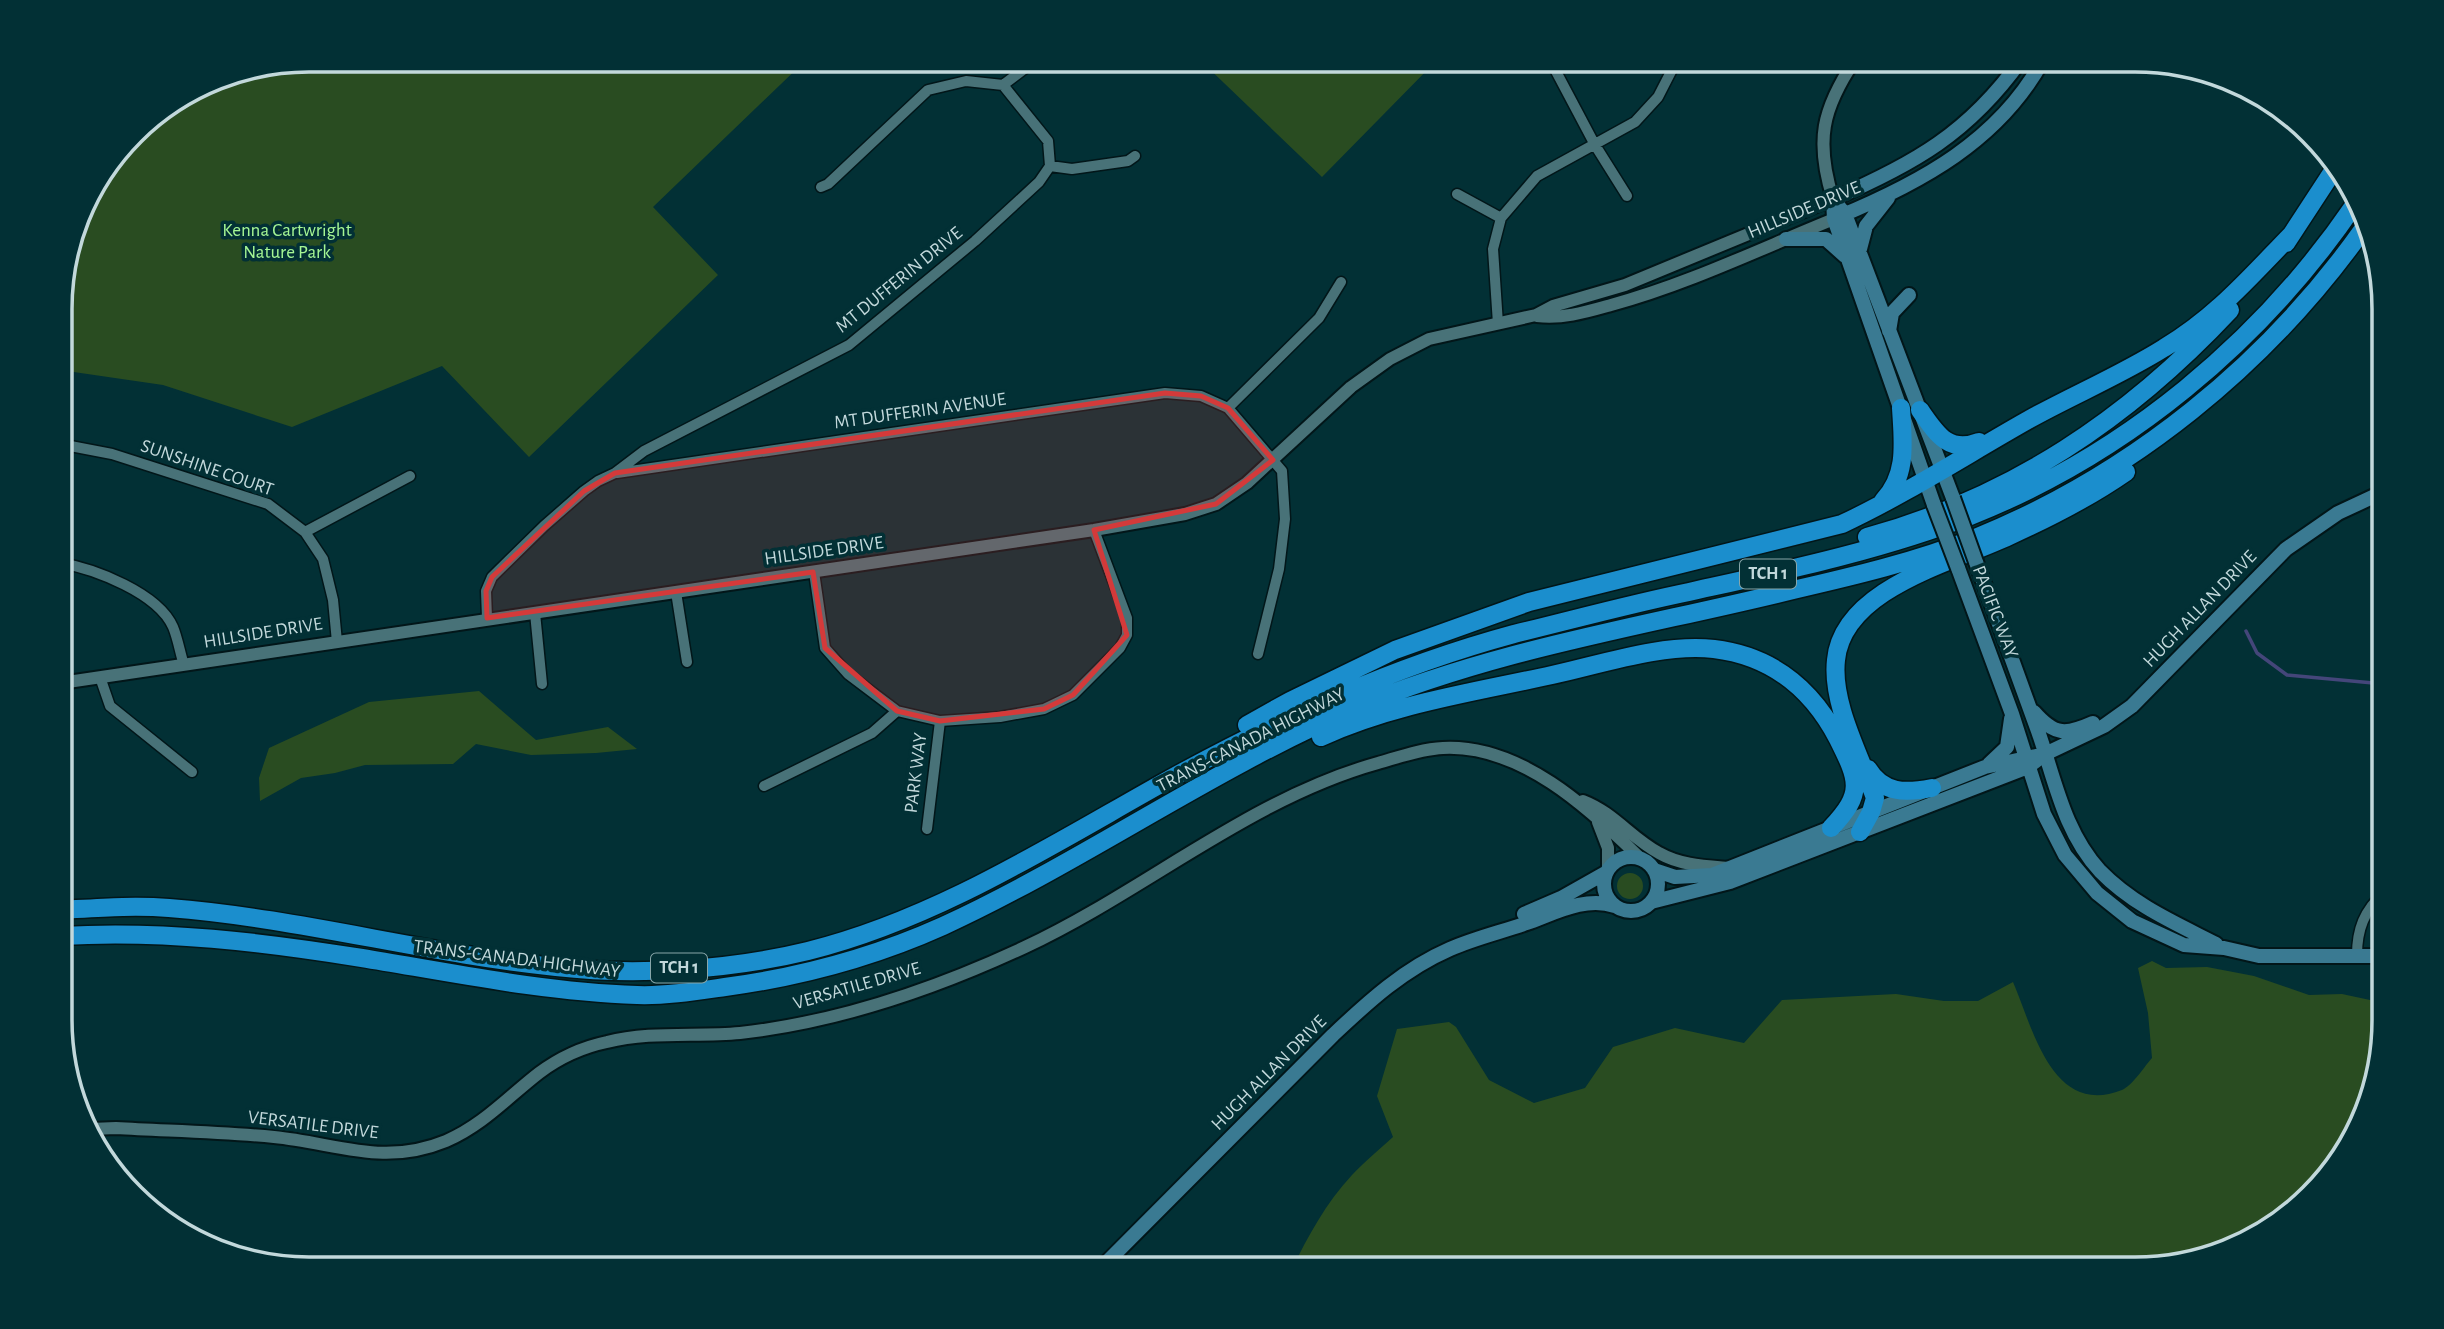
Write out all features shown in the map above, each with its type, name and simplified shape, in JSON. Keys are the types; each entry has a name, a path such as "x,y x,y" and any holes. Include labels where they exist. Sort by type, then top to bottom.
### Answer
{"highway":[{"path":"1766,574 1821,550 1880,533 1965,502 2033,469 2091,434 2150,389 2255,285 2330,175"},
{"name":"TRANS-CANADA HIGHWAY","path":"72,909 167,908 228,915 558,968 645,971 722,966 807,951 870,932 930,908 1027,859 1295,713 1353,688 1448,653 1544,627 1867,550 1970,516 2090,456 2141,423 2207,371 2239,342 2301,275 2350,210"},
{"name":"TRANS-CANADA HIGHWAY","path":"72,936 166,934 226,939 554,988 642,995 728,987 816,970 877,952 940,927 1040,877 1275,746 1359,707 1464,670 1523,653 1793,590 1931,553 1978,536 2054,500 2121,462 2190,413 2280,330 2359,234"},
{"path":"1170,779 1239,730 1290,701 1362,665 1434,634 1530,602 1842,524 1876,509 2030,419 2135,365 2185,335 2245,285 2291,235"},
{"path":"1876,509 1892,491 1901,471 1903,443 1900,408"},
{"path":"1920,410 1941,437 1958,446 1969,446 2030,419"},
{"path":"1860,832 1875,798 1840,703 1835,672 1842,636 1863,608 1895,585 2011,536 2097,491 2148,457 2190,413"},
{"path":"1230,771 1279,757 1337,730 1394,711 1637,656 1682,649 1716,649 1754,659 1783,674 1808,694 1820,708 1837,738 1855,780 1853,802 1830,828"},
{"path":"1862,760 1872,777 1888,789 1906,792 1932,788"}],"main road":[{"name":"HILLSIDE DRIVE","path":"1833,199 1901,168 1940,144 1978,112 2013,72"},
{"name":"HILLSIDE DRIVE","path":"1839,216 1891,194 1933,172 1970,145 2007,109 2035,72"},
{"path":"1786,239 1826,239 1854,256 1866,226 1891,194"},
{"name":"PACIFIC WAY","path":"1833,199 1934,505 2012,714 2044,814 2065,855 2097,893 2132,921 2184,945 2224,948 2259,956 2372,956"},
{"name":"PACIFIC WAY","path":"1854,256 1872,289 1920,410 2029,706 2062,806 2081,845 2112,882 2143,906 2224,948"},
{"path":"1872,289 1888,301 1909,295 1892,313 1889,331"},
{"name":"HUGH ALLAN DRIVE","path":"1651,902 1730,882 1860,832 2096,731 2132,706 2286,549 2338,513 2372,497"},
{"path":"2029,706 2047,725 2064,732 2073,732 2132,706"},
{"path":"1985,767 2007,747 2012,714"},
{"name":"HUGH ALLAN DRIVE","path":"1654,870 1675,877 1712,875 1985,767 2027,762"},
{"path":"1640,858 1654,870 1658,887 1651,902 1638,911 1615,906 1606,894 1604,887 1607,871 1618,861 1640,858"},
{"name":"HUGH ALLAN DRIVE","path":"1112,1257 1372,998 1414,967 1561,898 1607,871"},
{"name":"HUGH ALLAN DRIVE","path":"1487,934 1508,930 1577,905 1602,902 1615,906"},
{"path":"2132,921 2143,906"}],"street":[{"path":"821,187 828,184 928,90 966,81 1003,85 1020,72"},
{"path":"1556,72 1595,145 1627,196"},
{"path":"1498,324 1493,249 1501,218 1537,176 1635,122 1658,97 1671,72"},
{"name":"PACIFIC WAY","path":"1833,199 1825,171 1823,135 1830,101 1848,72"},
{"path":"1003,85 1048,141 1050,166 1072,169 1128,161 1135,156"},
{"name":"MT DUFFERIN DRIVE","path":"487,618 486,591 492,577 584,491 615,473 644,451 849,345 975,241 1039,182 1050,166"},
{"path":"1457,194 1501,218"},
{"name":"HILLSIDE DRIVE","path":"72,681 1094,530 1185,514 1216,504 1247,483 1352,387 1390,359 1429,340 1536,315 1553,306 1655,274 1833,199"},
{"name":"HILLSIDE DRIVE","path":"1536,315 1556,318 1630,300 1702,274 1839,216"},
{"path":"1258,654 1279,569 1284,519 1282,471 1228,408 1319,318 1341,282"},
{"name":"MT DUFFERIN AVENUE","path":"615,473 1165,393 1201,396 1228,408"},
{"name":"SUNSHINE COURT","path":"72,446 112,454 268,504 305,532 323,559 329,579 337,642"},
{"path":"305,532 410,476"},
{"path":"814,572 825,648 848,674 897,711 940,721 1000,717 1044,709 1073,695 1120,648 1127,635 1127,618 1094,530"},
{"path":"72,567 129,586 153,602 172,625 184,665"},
{"path":"676,592 687,662"},
{"path":"535,613 542,684"},
{"path":"100,677 110,706 192,772"},
{"path":"764,786 872,733 897,711"},
{"name":"PARK WAY","path":"927,829 940,721"},
{"name":"VERSATILE DRIVE","path":"99,1129 278,1138 359,1153 392,1153 424,1148 453,1138 485,1119 541,1071 583,1049 608,1041 639,1037 719,1034 805,1023 854,1011 915,991 998,959 1048,936 1291,794 1360,768 1422,751 1457,748 1477,750 1513,762 1575,798 1640,858"},
{"path":"1575,798 1601,808 1658,853 1701,866 1728,868"},
{"name":"VERSATILE DRIVE","path":"1595,815 1608,848 1607,871"},
{"path":"2357,956 2357,935 2366,913 2372,907"}],"highlighted area":[{"path":"1165,393 1201,396 1228,408 1273,460 1216,504 1094,530 1127,635 1073,695 1044,709 940,721 897,711 825,648 813,572 487,618 486,591 492,577 584,491 615,473"}],"green space":[{"name":"Kenna Cartwright Nature Park","path":"293,72 794,72 653,207 718,275 529,457 442,366 292,427 163,385 72,372 74,278 80,247 90,218 121,165 153,131 204,96 247,80"},
{"path":"1213,72 1425,72 1322,177"},
{"path":"479,691 536,740 608,727 637,749 531,755 476,744 453,764 365,765 301,778 260,801 259,778 269,748 369,702"},
{"path":"1630,873 1640,876 1643,886 1640,896 1630,899 1620,896 1617,886 1620,876"},
{"path":"2152,961 2166,968 2207,967 2254,976 2309,995 2342,994 2372,999 2370,1051 2364,1082 2348,1125 2332,1152 2291,1198 2267,1217 2240,1233 2211,1245 2151,1257 1298,1257 1334,1197 1357,1170 1393,1137 1377,1096 1397,1029 1449,1022 1456,1027 1489,1080 1534,1103 1585,1088 1613,1047 1675,1028 1744,1043 1782,1000 1896,994 1944,1001 1978,1001 2013,982 2049,1064 2062,1080 2078,1091 2098,1095 2126,1088 2152,1058 2148,1013 2138,968"}],"waterway":[{"path":"2246,631 2257,653 2287,675 2372,683"}]}
